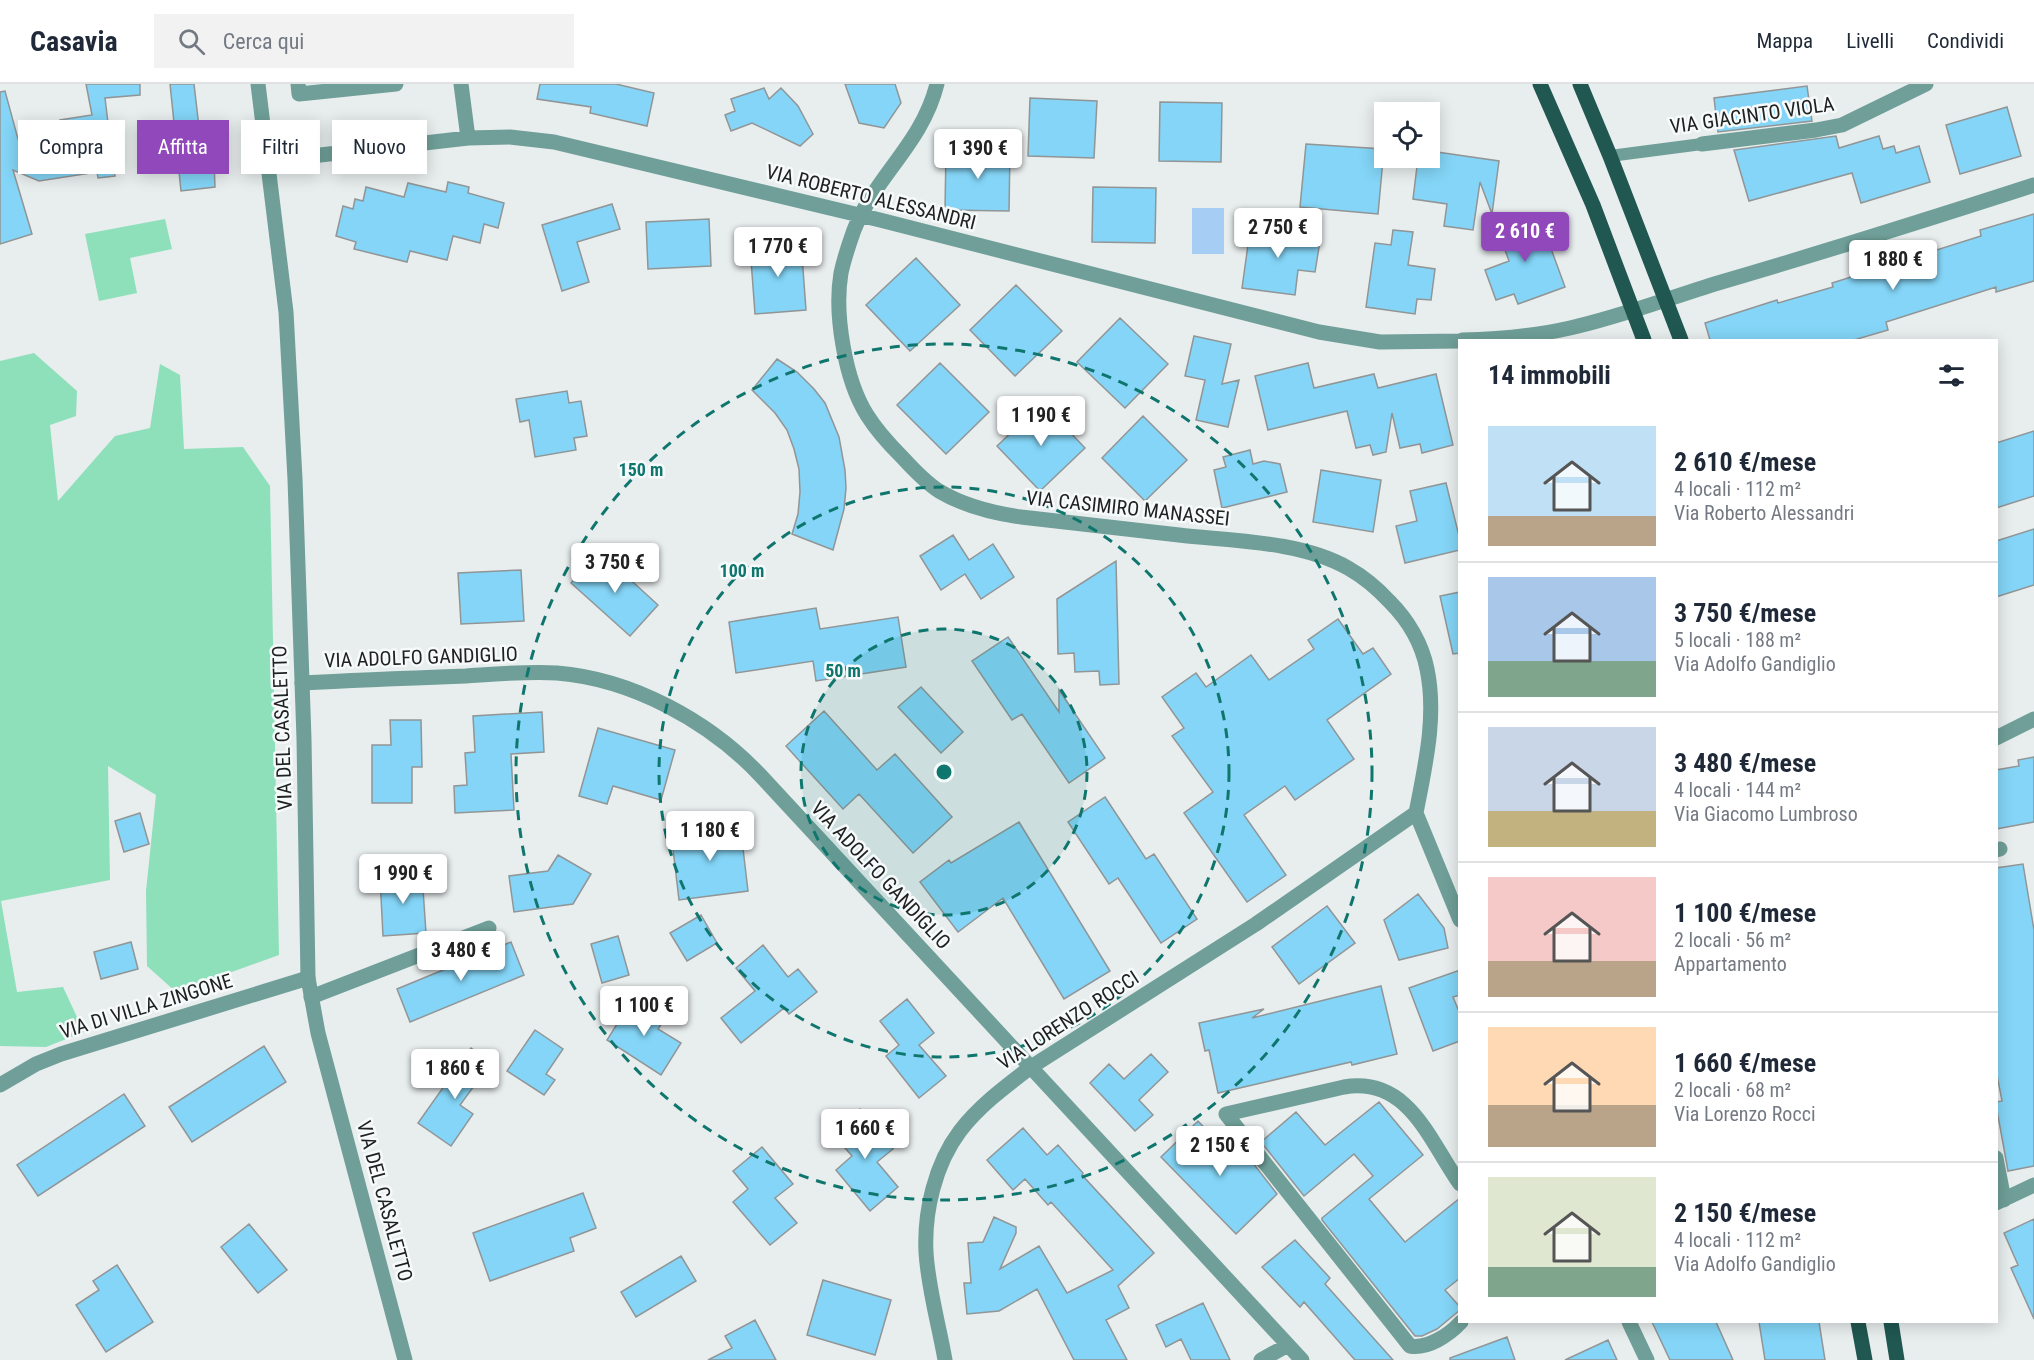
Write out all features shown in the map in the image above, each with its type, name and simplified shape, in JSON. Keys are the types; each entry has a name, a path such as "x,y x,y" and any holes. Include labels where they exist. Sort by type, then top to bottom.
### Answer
{"main road":[{"path":"1540,84 1593,205 1644,339"},
{"path":"1580,84 1681,339"},
{"path":"1858,1323 1865,1360"},
{"path":"1891,1323 1897,1360"}],"street":[{"name":"VIA DEL CASALETTO","path":"258,84 263,120"},
{"path":"298,84 299,94 396,84"},
{"path":"461,84 468,138"},
{"name":"VIA CASIMIRO MANASSEI","path":"938,84 929,110 916,135 869,199 860,215 841,272 839,296 847,359 857,394 866,414 892,447 922,478 956,500 992,513 1281,547 1322,557 1356,572 1382,593 1406,621 1419,646 1427,669 1431,726 1416,813"},
{"name":"VIA GIACINTO VIOLA","path":"1610,156 1842,125 1926,84"},
{"name":"VIA ROBERTO ALESSANDRI","path":"320,155 468,138 510,137 554,142 860,215 1319,332 1380,342 1458,341"},
{"name":"VIA DEL CASALETTO","path":"270,174 286,312 295,479 308,978 325,1059 405,1360"},
{"name":"VIA ROBERTO ALESSANDRI","path":"1489,339 1550,332 1634,310 1874,237 2034,185"},
{"name":"VIA ADOLFO GANDIGLIO","path":"302,683 557,673 627,689 684,716 713,733 743,756 1302,1360"},
{"path":"1998,737 2034,719"},
{"path":"1416,813 1458,915"},
{"name":"VIA LORENZO ROCCI","path":"945,1360 926,1253 929,1214 939,1171 948,1149 965,1125 1030,1066 1256,924 1416,813"},
{"path":"311,997 489,928"},
{"name":"VIA DI VILLA ZINGONE","path":"0,1085 36,1064 61,1054 308,978"},
{"path":"1458,1181 1426,1128 1413,1112 1376,1087 1359,1085 1344,1087 1226,1114 1410,1346 1426,1345 1453,1331 1460,1323"},
{"path":"1998,1180 2000,1202 2034,1185"},
{"path":"1629,1323 1647,1360"},
{"path":"1261,1360 1288,1345"}],"green space":[{"path":"165,219 172,249 130,258 137,293 99,301 85,234"},
{"path":"34,353 77,391 76,416 50,425 58,501 115,436 150,428 160,364 180,375 184,449 243,447 270,486 279,955 176,992 147,966 146,891 156,795 108,766 110,880 1,901 17,992 63,987 84,1032 46,1047 0,1046 0,361"}],"water":[{"path":"1192,208 1224,208 1224,254 1192,254"}],"building":[{"path":"86,84 140,84 140,95 105,98 108,120 60,120 92,115"},
{"path":"170,84 194,84 198,120 174,120"},
{"path":"540,84 616,84 654,93 647,126 590,113 591,107 537,99"},
{"path":"845,84 895,84 901,103 884,128 859,123"},
{"path":"1807,86 1812,121 1718,132 1714,98"},
{"path":"764,88 769,99 781,88 798,106 813,134 800,146 752,123 731,131 725,115 735,111 731,99"},
{"path":"5,91 18,139 18,172 13,170 32,234 0,244 0,92"},
{"path":"1030,98 1097,101 1094,158 1028,156"},
{"path":"1160,102 1222,103 1221,162 1159,161"},
{"path":"2007,107 2021,156 1960,174 1946,125"},
{"path":"1836,136 1839,148 1879,136 1883,149 1894,146 1896,153 1919,146 1930,182 1861,203 1852,173 1749,201 1734,150"},
{"path":"1306,144 1374,148 1374,168 1382,168 1378,214 1300,207"},
{"path":"946,149 1010,150 1009,211 945,210"},
{"path":"1440,152 1499,161 1492,214 1480,182 1473,230 1444,226 1447,204 1413,199 1417,168 1440,168"},
{"path":"22,174 84,174 39,181"},
{"path":"97,174 115,174 115,176 98,178"},
{"path":"179,174 214,174 215,187 181,191"},
{"path":"448,182 469,187 468,193 504,203 498,228 484,224 480,243 453,236 447,260 410,251 407,262 354,249 356,242 336,236 343,206 353,209 355,199 363,201 366,187 404,197 408,183 446,192"},
{"path":"1093,187 1156,188 1155,243 1092,242"},
{"path":"612,204 620,229 577,242 589,282 562,291 542,225"},
{"path":"1538,213 1565,287 1518,304 1514,294 1496,300 1485,270 1509,261 1497,228"},
{"path":"2034,214 2034,281 1996,292 1996,287 1886,322 1888,330 1857,339 1710,339 1705,323 1777,300 1778,303 1833,287 1832,283 1981,236 1980,230"},
{"path":"709,219 711,266 648,269 646,222"},
{"path":"1251,223 1268,225 1268,228 1321,235 1315,272 1298,270 1295,295 1242,288"},
{"path":"1393,230 1413,232 1408,265 1435,269 1431,300 1417,299 1415,314 1366,307 1375,243 1391,245"},
{"path":"801,242 806,310 755,314 750,246"},
{"path":"916,258 960,305 910,351 866,305"},
{"path":"1016,285 1062,331 1015,376 970,330"},
{"path":"1120,318 1168,364 1125,408 1077,362"},
{"path":"1194,336 1231,344 1222,384 1239,380 1228,427 1196,420 1205,380 1185,376"},
{"path":"777,359 797,372 814,389 825,403 839,437 846,488 844,509 833,550 792,534 798,514 800,492 799,469 794,449 787,430 775,413 752,390"},
{"path":"940,363 989,412 946,454 897,405"},
{"path":"1308,363 1314,388 1374,374 1378,388 1436,374 1453,445 1422,453 1420,444 1400,448 1392,413 1386,452 1373,455 1370,445 1356,448 1347,411 1268,430 1255,376"},
{"path":"567,391 569,403 581,401 587,436 574,438 576,450 535,457 529,420 520,422 516,399"},
{"path":"1042,403 1085,448 1040,491 997,446"},
{"path":"1143,416 1187,460 1145,501 1102,458"},
{"path":"2034,431 2034,496 1998,507 1998,442"},
{"path":"1250,450 1253,464 1264,461 1280,464 1287,492 1222,508 1214,470 1226,467 1223,457"},
{"path":"1321,470 1381,480 1373,532 1313,522"},
{"path":"1446,483 1458,532 1458,550 1405,563 1396,526 1417,521 1410,491"},
{"path":"2034,529 2034,585 1998,596 1998,540"},
{"path":"953,535 969,560 993,544 1014,577 981,599 965,574 941,590 920,556"},
{"path":"600,552 658,605 630,636 571,583"},
{"path":"1116,561 1119,684 1100,685 1099,671 1075,672 1074,653 1058,654 1057,599"},
{"path":"521,570 524,621 461,624 458,573"},
{"path":"1458,592 1458,653 1453,654 1440,596"},
{"path":"816,608 820,629 898,617 906,667 816,681 813,661 736,673 729,622"},
{"path":"1338,619 1363,654 1373,648 1391,674 1327,720 1354,759 1295,800 1285,786 1244,815 1286,875 1247,902 1184,813 1213,792 1172,736 1184,728 1162,697 1196,673 1206,687 1251,655 1269,680 1314,649 1308,640"},
{"path":"1008,637 1059,712 1059,690 1105,758 1069,783 1022,714 1012,720 972,661"},
{"path":"921,687 963,732 941,753 898,707"},
{"path":"824,711 877,770 895,754 952,817 913,853 859,794 843,809 786,746"},
{"path":"542,712 544,752 511,754 514,810 455,813 454,786 467,785 465,753 475,752 473,716"},
{"path":"390,720 421,720 422,767 412,767 412,803 372,803 372,745 391,745"},
{"path":"598,728 675,750 661,800 613,786 607,804 579,796"},
{"path":"2034,757 2034,822 1998,829 1998,770 2019,766 2018,760"},
{"path":"1105,797 1146,859 1154,854 1197,919 1161,943 1118,878 1109,884 1068,822"},
{"path":"140,813 149,844 124,852 115,821"},
{"path":"1019,822 1110,971 1064,999 1003,898 958,932 920,882 949,860 951,863"},
{"path":"740,823 748,891 679,900 671,832"},
{"path":"558,855 591,874 573,904 514,912 509,876 548,871"},
{"path":"2023,864 2034,930 2034,1166 2008,1171 1998,1116 1998,1102 2002,1101 1998,1080 1998,868"},
{"path":"422,874 426,933 383,936 380,877"},
{"path":"1418,894 1444,928 1448,948 1399,960 1384,920"},
{"path":"1327,906 1355,943 1299,984 1272,947"},
{"path":"701,915 717,943 687,961 670,933"},
{"path":"618,936 629,975 602,983 591,944"},
{"path":"131,942 138,969 101,979 94,952"},
{"path":"511,942 524,975 410,1022 397,989"},
{"path":"763,945 788,977 798,969 817,992 789,1014 784,1008 741,1043 721,1018 755,991 736,968"},
{"path":"1458,971 1458,996 1453,997 1458,1009 1458,1042 1433,1051 1409,988"},
{"path":"1381,986 1397,1054 1352,1065 1351,1062 1218,1093 1209,1050 1205,1051 1199,1023 1264,1009 1252,1018"},
{"path":"634,997 666,1017 658,1029 681,1043 661,1075 607,1040"},
{"path":"907,999 934,1033 919,1045 946,1076 919,1098 886,1056 899,1045 880,1021"},
{"path":"535,1030 563,1049 546,1074 555,1080 544,1095 507,1071"},
{"path":"264,1046 286,1082 192,1142 169,1107"},
{"path":"471,1048 491,1063 460,1105 473,1114 451,1146 418,1123"},
{"path":"1151,1054 1168,1072 1139,1100 1153,1115 1135,1131 1090,1083 1109,1064 1124,1079"},
{"path":"124,1094 145,1126 38,1196 17,1165"},
{"path":"1379,1102 1423,1155 1369,1199 1405,1242 1458,1200 1458,1280 1445,1290 1458,1305 1458,1312 1437,1329 1422,1336 1415,1336 1322,1220 1373,1176 1354,1154 1304,1196 1261,1142 1296,1112 1325,1145"},
{"path":"860,1109 893,1149 877,1162 898,1187 870,1211 836,1170 852,1156 832,1133"},
{"path":"1198,1121 1237,1162 1246,1154 1277,1194 1236,1234 1161,1157"},
{"path":"1023,1128 1047,1155 1058,1145 1083,1173 1082,1175 1154,1253 1118,1286 1129,1308 1106,1320 1127,1360 1074,1360 1037,1289 999,1311 967,1314 964,1283 971,1283 968,1243 983,1242 994,1217 1016,1227 1016,1233 1000,1269 1039,1246 1067,1293 1113,1270 1051,1202 1048,1205 1025,1179 1013,1190 987,1160"},
{"path":"762,1147 793,1184 775,1198 797,1223 770,1245 733,1202 748,1189 733,1171"},
{"path":"583,1193 596,1228 570,1238 574,1251 490,1281 473,1233"},
{"path":"2034,1219 2034,1319 2011,1268 2018,1265 2004,1233"},
{"path":"249,1224 287,1270 258,1293 221,1247"},
{"path":"1295,1240 1330,1278 1325,1284 1393,1360 1355,1360 1304,1302 1300,1307 1262,1267"},
{"path":"681,1256 696,1281 636,1317 621,1292"},
{"path":"117,1265 153,1322 106,1352 76,1305 99,1290 93,1281"},
{"path":"823,1280 891,1300 875,1355 807,1335"},
{"path":"1203,1303 1230,1360 1191,1360 1181,1339 1166,1347 1156,1325"},
{"path":"755,1320 776,1360 708,1360 732,1348 725,1336"},
{"path":"1652,1323 1716,1323 1733,1360 1670,1360"},
{"path":"1759,1323 1819,1323 1825,1360 1765,1360"},
{"path":"1507,1337 1515,1360 1450,1360 1450,1358"},
{"path":"1608,1340 1617,1360 1565,1360"}]}
